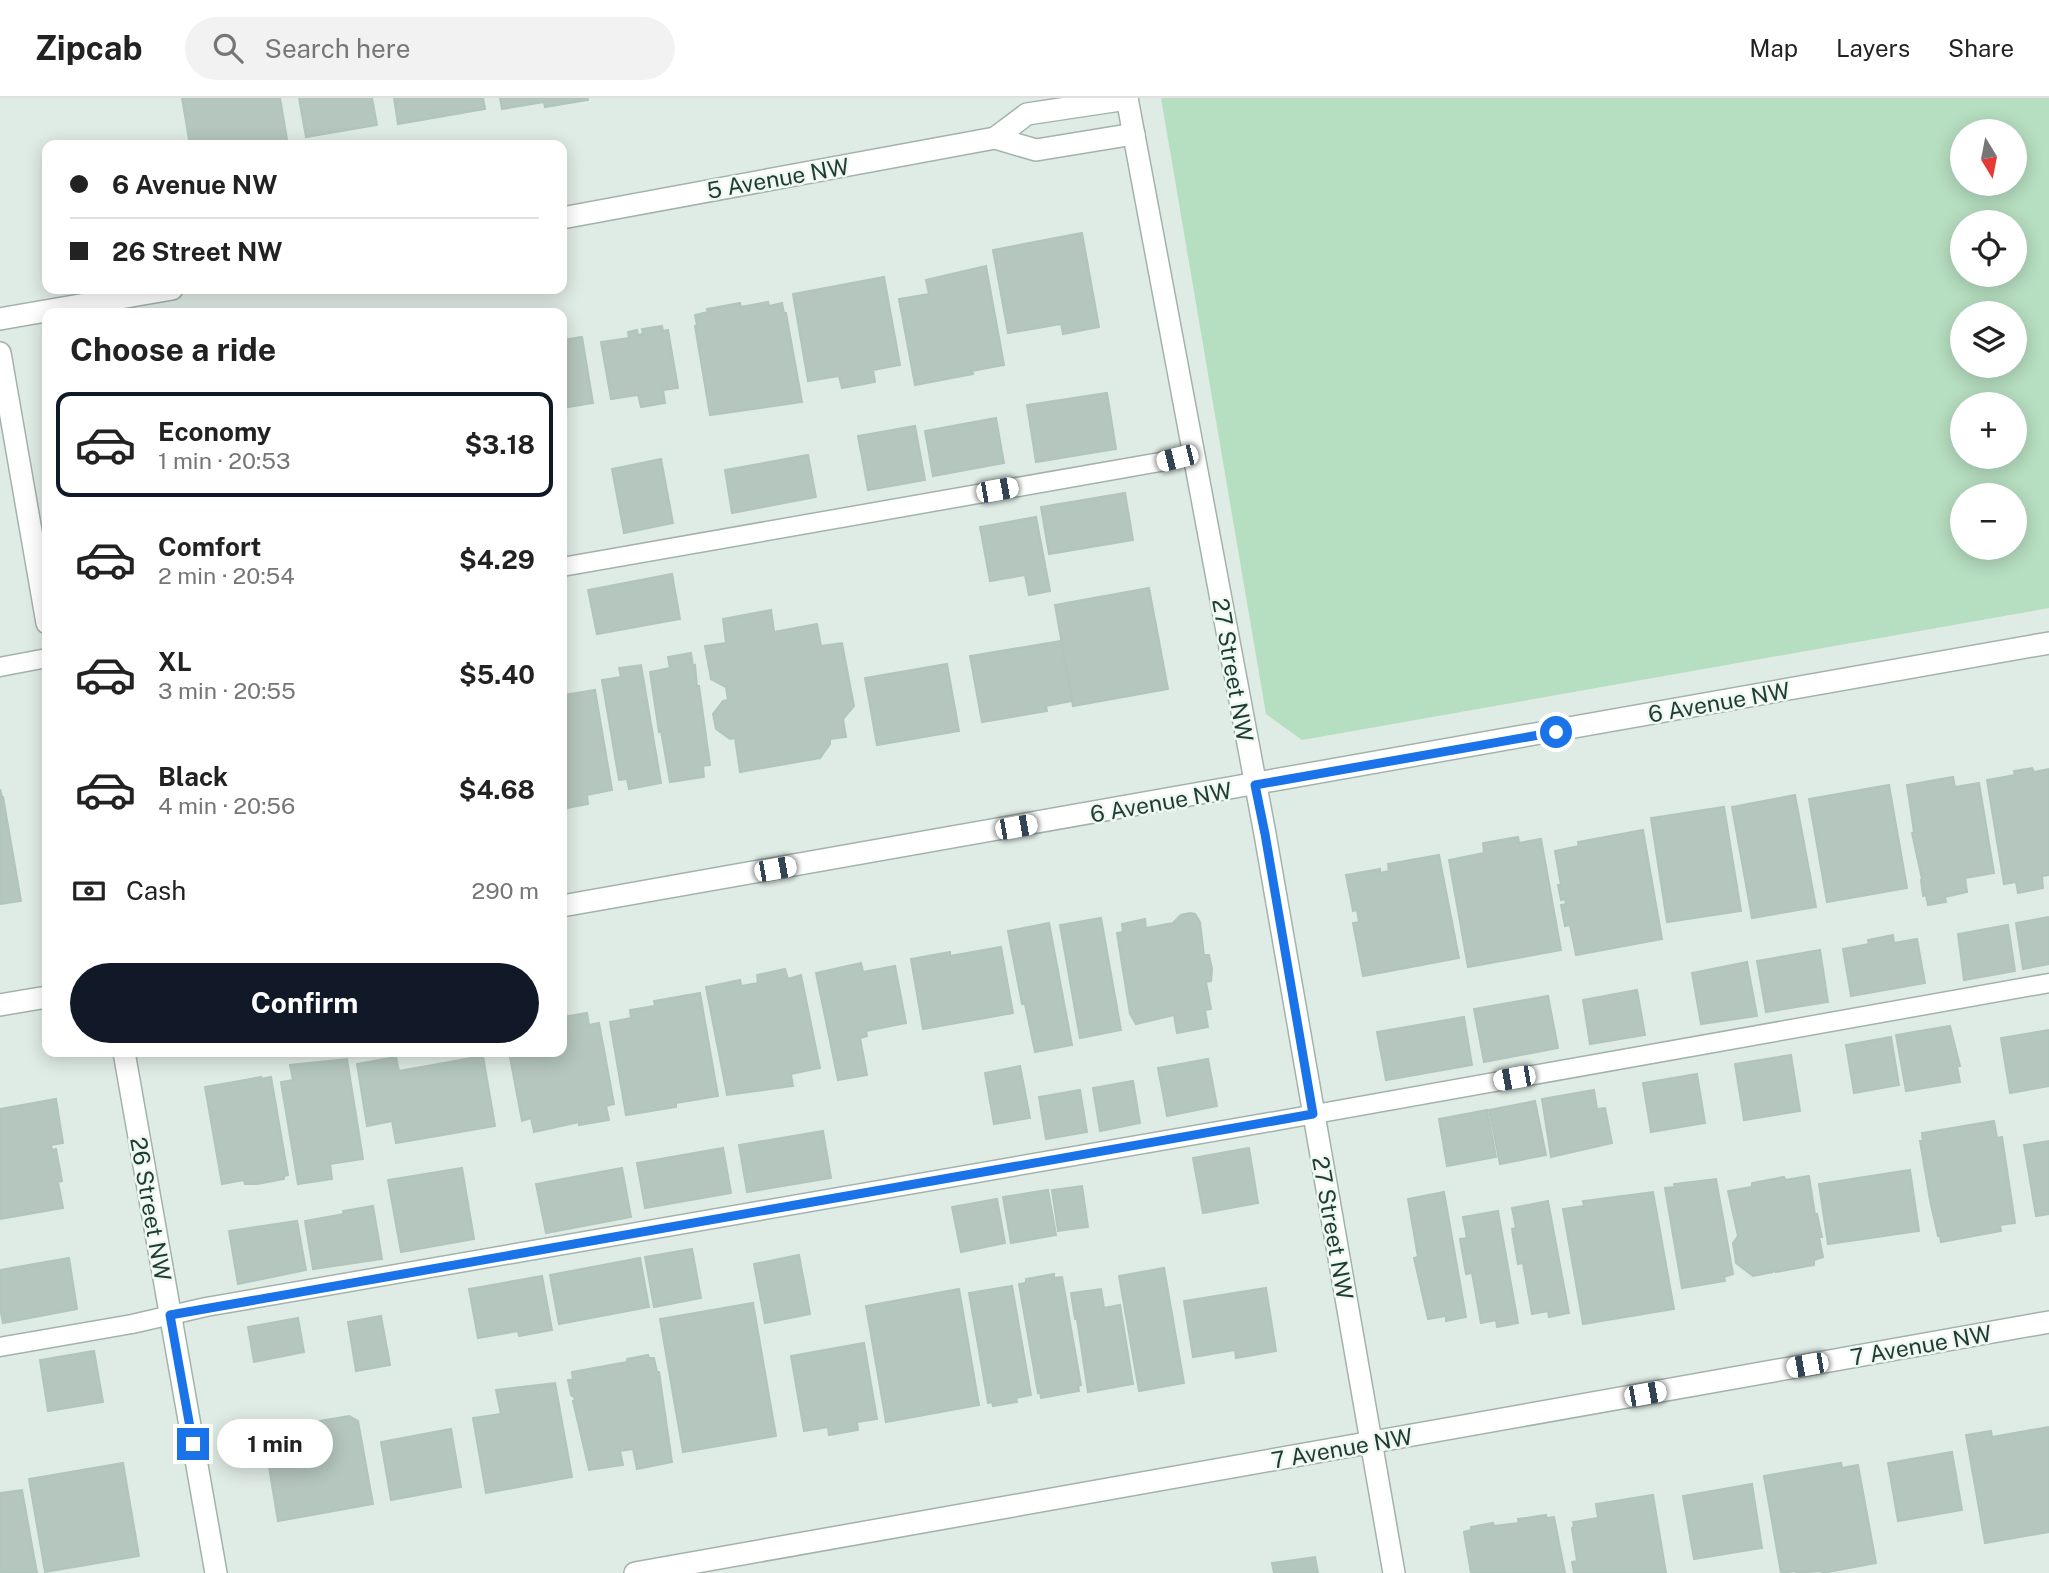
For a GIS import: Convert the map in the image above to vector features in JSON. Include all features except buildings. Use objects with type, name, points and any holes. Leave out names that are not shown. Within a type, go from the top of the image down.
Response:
[{"type":"street","name":"27 Street NW","points":[[1127,99],[1265,834],[1394,1573]]},
{"type":"street","name":"5 Avenue NW","points":[[567,217],[995,138],[1027,114],[1127,99]]},
{"type":"street","name":"5 Avenue NW","points":[[995,138],[1036,150],[1134,134]]},
{"type":"street","points":[[63,308],[143,294]]},
{"type":"street","points":[[0,319],[42,312]]},
{"type":"street","points":[[0,353],[42,594]]},
{"type":"street","name":"6 Avenue NW","points":[[567,905],[2049,643]]},
{"type":"street","points":[[0,1005],[42,998]]},
{"type":"street","name":"26 Street NW","points":[[125,1057],[216,1573]]},
{"type":"street","name":"7 Avenue NW","points":[[635,1573],[2049,1322]]},
{"type":"lane","points":[[567,566],[1193,454]]},
{"type":"lane","points":[[0,667],[42,659]]},
{"type":"lane","points":[[0,1347],[2049,983]]},
{"type":"green space","points":[[1161,98],[2049,98],[2049,608],[1302,740],[1266,714]]},
{"type":"route","points":[[193,1444],[170,1315],[1313,1114],[1255,785],[1556,732]]}]
